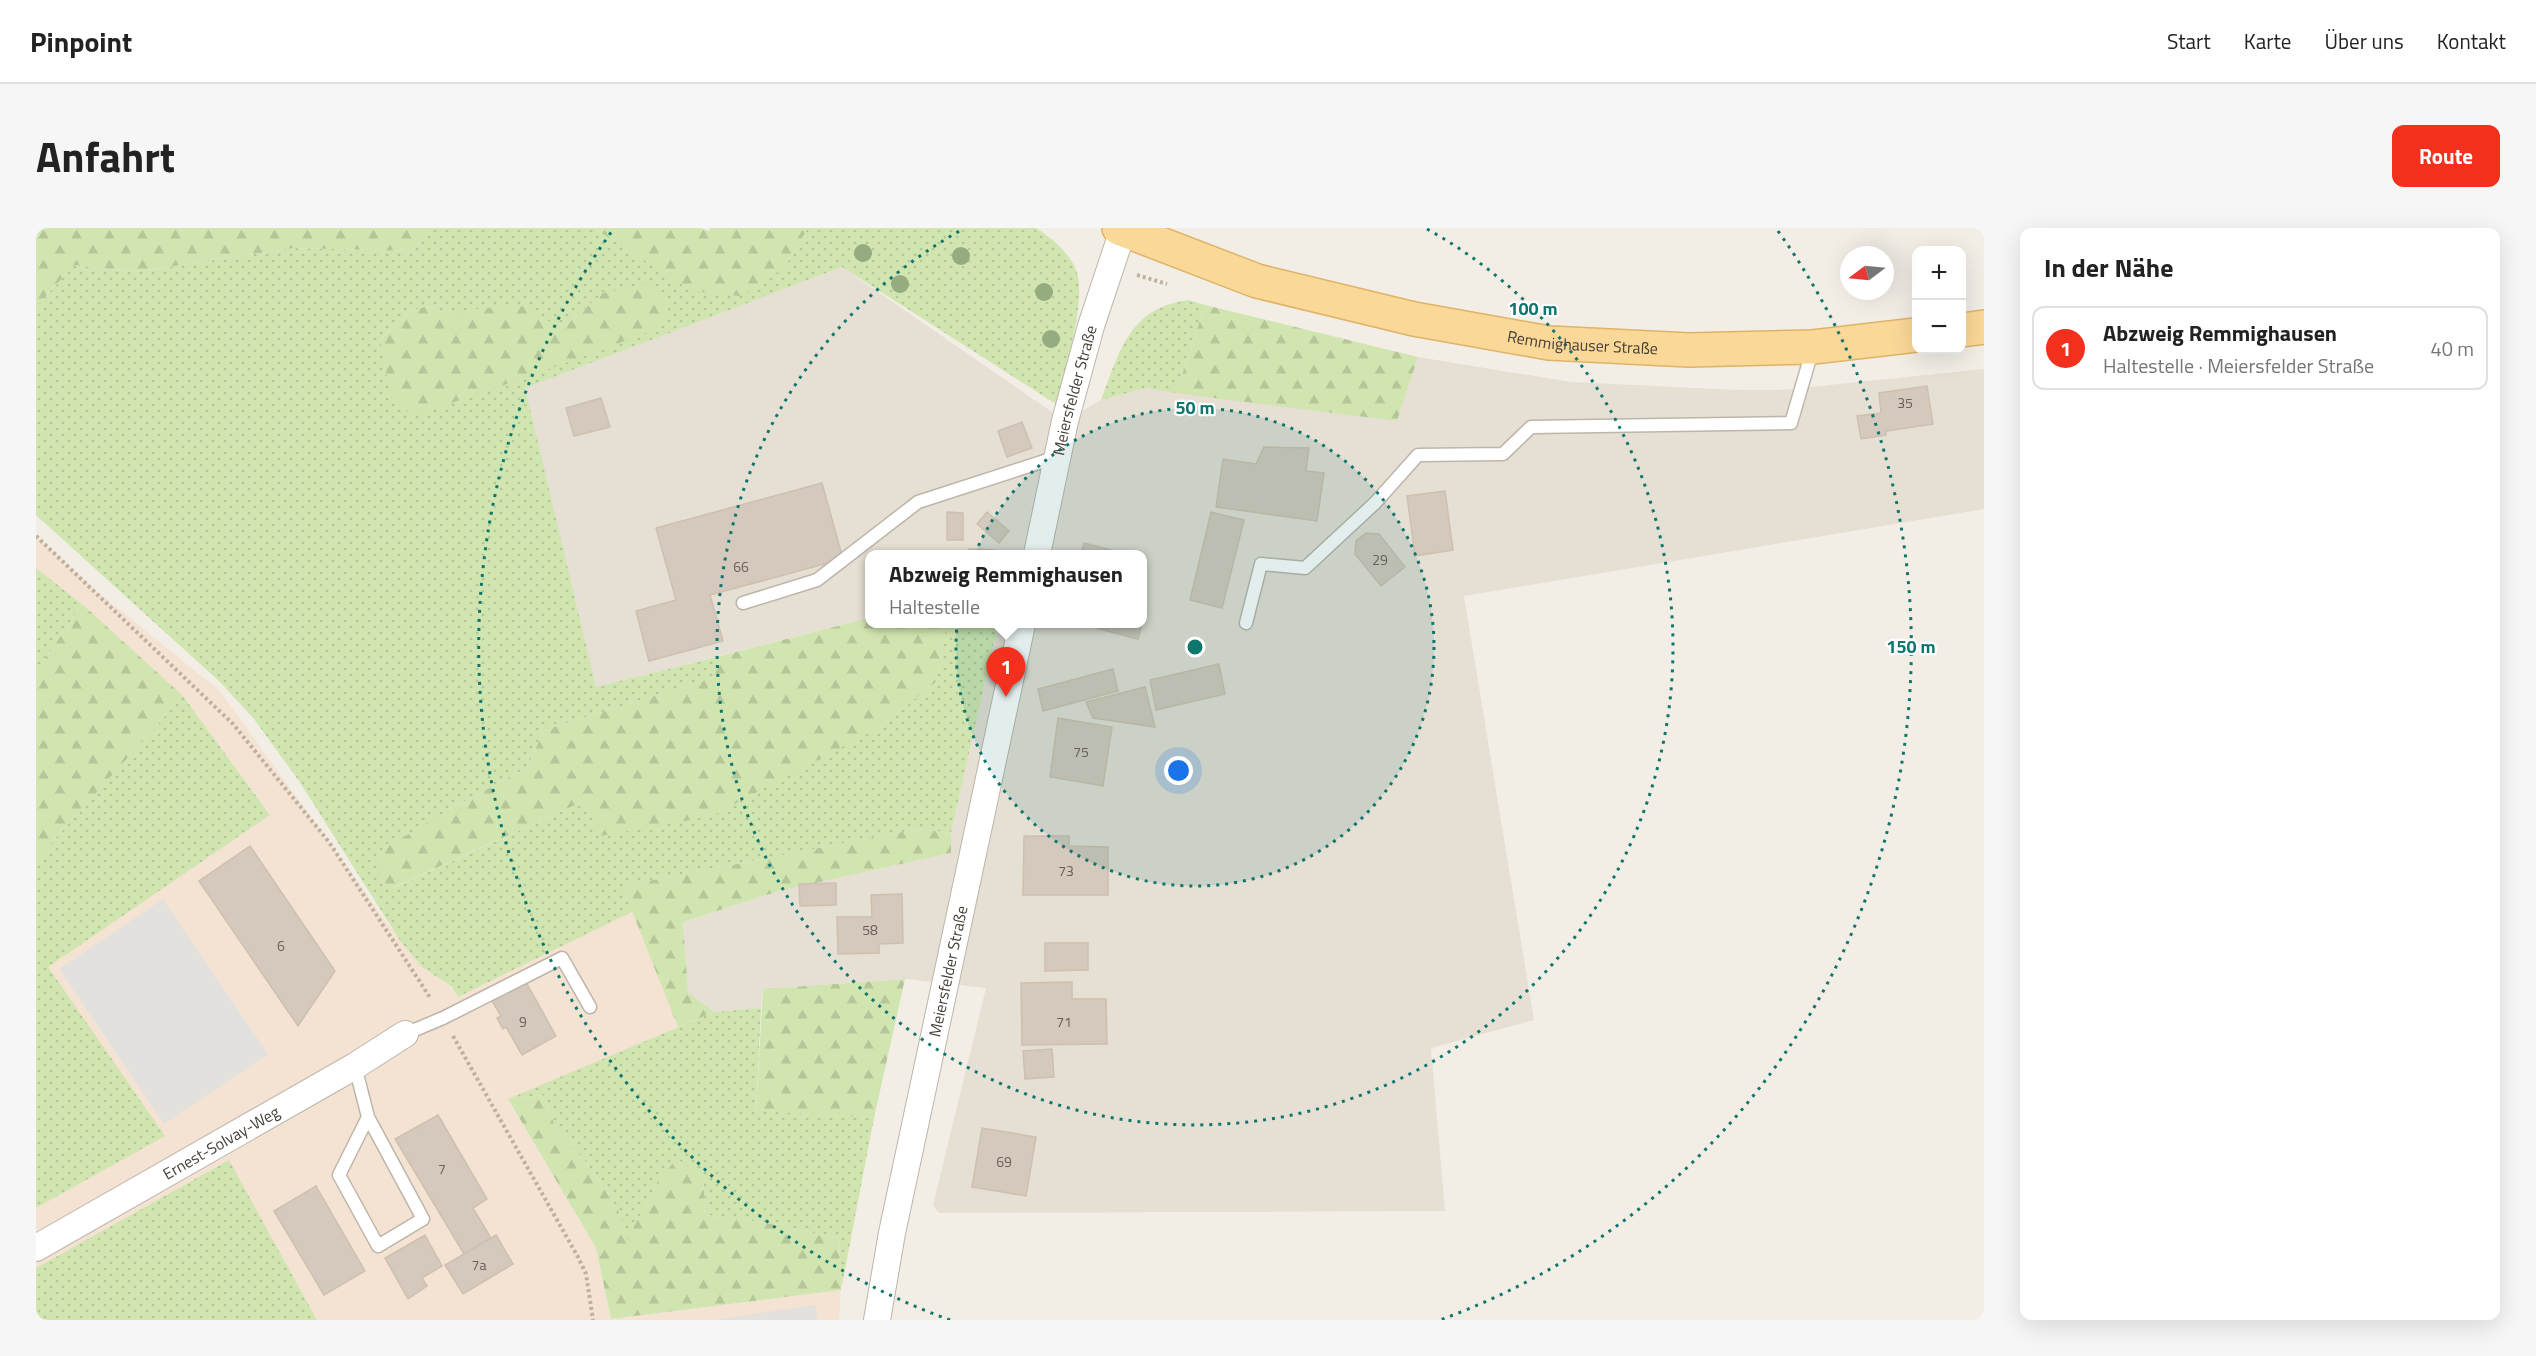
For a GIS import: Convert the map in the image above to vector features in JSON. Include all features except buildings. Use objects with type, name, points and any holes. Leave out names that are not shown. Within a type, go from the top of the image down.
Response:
[{"type":"main road","name":"Remmighauser Straße","points":[[1121,229],[1257,281],[1414,319],[1549,343],[1689,350],[1813,347],[1912,336]]},
{"type":"main road","points":[[1966,329],[1984,327]]},
{"type":"street","name":"Meiersfelder Straße","points":[[1038,550],[1065,421],[1121,229]]},
{"type":"street","name":"Meiersfelder Straße","points":[[878,1320],[892,1233],[1021,628]]},
{"type":"street","name":"Ernest-Solvay-Weg","points":[[36,1248],[355,1066],[405,1034]]},
{"type":"lane","points":[[1246,623],[1261,564],[1305,568],[1375,503],[1418,455],[1503,454],[1531,427],[1791,423],[1813,347]]},
{"type":"lane","points":[[743,603],[817,580],[918,502],[1058,457]]},
{"type":"lane","points":[[405,1034],[443,1018],[562,958],[590,1007]]},
{"type":"lane","points":[[355,1066],[368,1117],[423,1219],[378,1246],[339,1175],[368,1117]]},
{"type":"path","points":[[36,536],[233,724],[329,842],[443,1018],[579,1257],[586,1274],[593,1320]]},
{"type":"shaded area","points":[[842,267],[1065,421],[1101,400],[1146,388],[1397,420],[1418,357],[1571,382],[1738,390],[1782,390],[1984,369],[1984,509],[1464,596],[1534,1020],[1431,1048],[1445,1211],[939,1213],[933,1205],[986,988],[905,979],[763,989],[761,1008],[714,1012],[688,992],[683,922],[779,891],[951,853],[951,833],[997,628],[1147,628],[1147,550],[865,550],[865,619],[596,687],[524,388]]},
{"type":"shaded area","points":[[36,536],[95,590],[220,691],[401,942],[422,967],[452,988],[458,997],[634,911],[678,1027],[508,1100],[596,1248],[611,1319],[841,1290],[839,1320],[317,1320],[229,1160],[36,1268],[36,1208],[164,1136],[47,967],[270,814],[183,696],[36,860],[36,673],[82,604],[36,568]]},
{"type":"shaded area","points":[[163,899],[268,1054],[164,1124],[59,969]]},
{"type":"shaded area","points":[[815,1305],[818,1320],[714,1320]]},
{"type":"green space","points":[[36,228],[432,228],[410,251],[294,248],[135,272],[74,265],[36,307]]},
{"type":"green space","points":[[432,228],[594,228],[692,290],[784,268],[808,228],[1036,228],[1053,240],[1072,261],[1079,280],[1074,335],[1056,404],[842,267],[525,388],[596,687],[716,657],[714,678],[544,730],[527,768],[450,809],[382,883],[393,888],[584,801],[880,727],[937,681],[945,628],[997,628],[951,833],[918,829],[623,886],[634,911],[458,997],[452,987],[422,967],[401,942],[299,781],[254,719],[220,682],[36,515],[36,307],[74,265],[135,272],[294,248],[410,251]],"holes":[[[603,293],[525,378],[380,340],[410,311],[428,306],[452,316],[567,324]]]},
{"type":"green space","points":[[594,228],[701,228],[709,231],[710,228],[808,228],[784,268],[740,296],[692,291]]},
{"type":"green space","points":[[645,284],[671,304],[657,329],[525,378],[412,416],[391,397],[380,340],[410,311],[428,306],[452,316],[476,309],[532,306],[547,321],[567,324],[603,293]]},
{"type":"green space","points":[[1188,300],[1205,305],[1176,393],[1146,388],[1101,400],[1121,349],[1139,323],[1168,305]]},
{"type":"green space","points":[[1205,305],[1418,357],[1397,421],[1176,393]]},
{"type":"green space","points":[[36,568],[82,604],[36,673]]},
{"type":"green space","points":[[82,604],[183,696],[36,860],[36,673]]},
{"type":"green space","points":[[865,619],[865,628],[945,628],[937,681],[880,727],[712,816],[600,836],[584,801],[392,888],[382,883],[376,854],[450,809],[527,768],[544,730],[713,678],[716,657]]},
{"type":"green space","points":[[183,696],[270,815],[48,967],[165,1136],[36,1208],[36,860]]},
{"type":"green space","points":[[918,829],[951,833],[951,853],[779,891],[683,922],[688,992],[714,1012],[678,1027],[622,886]]},
{"type":"green space","points":[[905,979],[874,1118],[756,1111],[763,989]]},
{"type":"green space","points":[[761,1008],[756,1110],[874,1118],[841,1290],[839,1239],[780,1225],[706,1215],[703,1179],[656,1184],[627,1241],[618,1209],[584,1160],[557,1131],[543,1095],[508,1099],[714,1012]]},
{"type":"green space","points":[[543,1095],[557,1131],[584,1160],[618,1209],[627,1240],[656,1184],[677,1158],[703,1179],[706,1215],[780,1225],[839,1239],[841,1290],[611,1319],[596,1248],[508,1099]]},
{"type":"green space","points":[[229,1160],[317,1320],[36,1320],[36,1268]]},
{"type":"place","name":"Abzweig Remmighausen","points":[[1006,697]]}]
